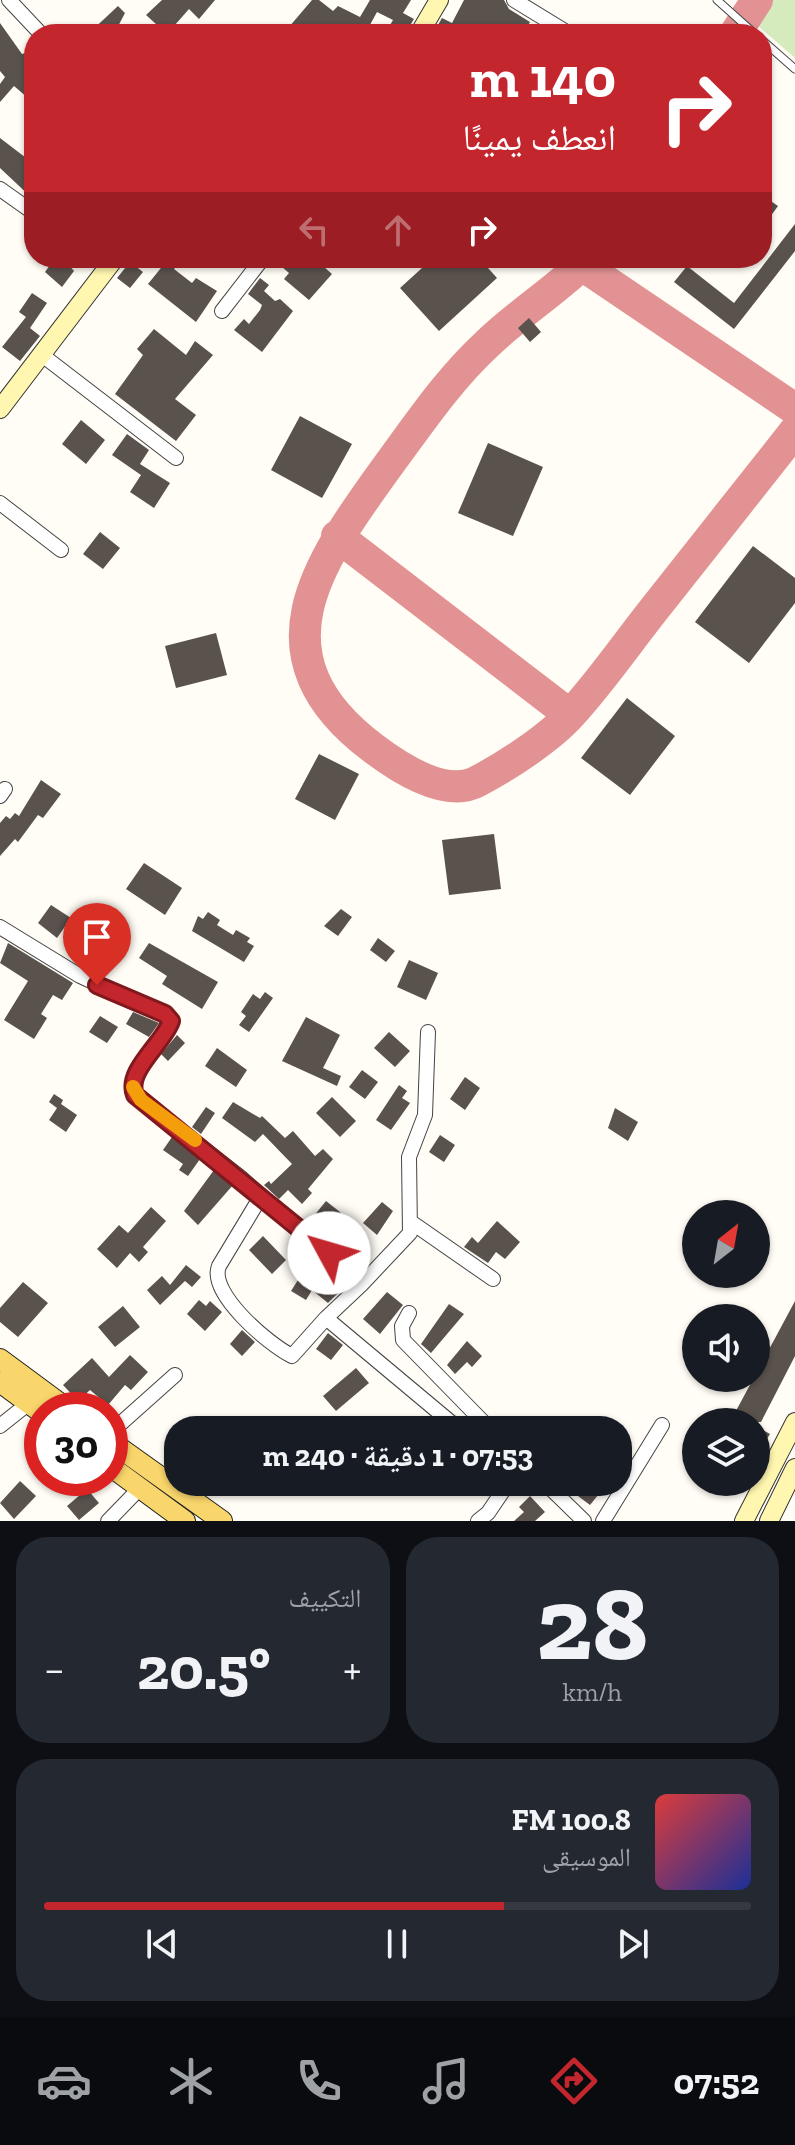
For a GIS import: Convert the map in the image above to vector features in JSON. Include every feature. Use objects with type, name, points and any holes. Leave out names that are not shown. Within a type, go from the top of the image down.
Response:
[{"type":"main road","points":[[429,24],[439,0]]},
{"type":"main road","points":[[0,409],[102,268]]},
{"type":"main road","points":[[0,1359],[29,1392]]},
{"type":"main road","points":[[0,1382],[24,1395]]},
{"type":"main road","points":[[744,1521],[795,1422]]},
{"type":"main road","points":[[128,1454],[222,1521]]},
{"type":"main road","points":[[769,1521],[795,1468]]},
{"type":"main road","points":[[128,1479],[185,1521]]},
{"type":"street","points":[[9,0],[32,24]]},
{"type":"street","points":[[514,0],[553,24]]},
{"type":"street","points":[[0,189],[24,206]]},
{"type":"street","points":[[222,311],[255,268]]},
{"type":"street","points":[[42,355],[176,458]]},
{"type":"street","points":[[0,503],[61,550]]},
{"type":"street","points":[[0,927],[80,976],[169,1017],[170,1026],[136,1075],[132,1088],[135,1095],[240,1177],[260,1198],[329,1253],[361,1285]]},
{"type":"street","points":[[260,1198],[219,1266],[216,1274],[219,1290],[248,1321],[292,1356],[298,1354],[326,1318],[407,1239],[411,1222],[409,1157],[425,1115],[428,1032]]},
{"type":"street","points":[[411,1222],[493,1279]]},
{"type":"street","points":[[409,1313],[402,1326],[403,1340],[477,1416]]},
{"type":"street","points":[[326,1318],[443,1416]]},
{"type":"street","points":[[128,1417],[175,1375]]},
{"type":"street","points":[[0,1426],[24,1411]]},
{"type":"street","points":[[603,1521],[662,1425]]},
{"type":"street","points":[[108,1521],[140,1488]]},
{"type":"street","points":[[478,1521],[501,1496]]},
{"type":"street","points":[[558,1496],[584,1521]]},
{"type":"lane","points":[[717,0],[744,24]]},
{"type":"lane","points":[[772,49],[795,69]]},
{"type":"green space","points":[[769,0],[795,0],[795,58],[772,38],[772,24],[755,23]]},
{"type":"building","points":[[162,0],[215,0],[199,19],[189,9],[176,24],[156,24],[146,15]]},
{"type":"building","points":[[312,0],[319,0],[333,11],[338,6],[360,17],[370,0],[411,0],[403,13],[414,19],[411,24],[391,24],[393,20],[377,12],[370,24],[292,24]]},
{"type":"building","points":[[464,0],[504,0],[509,9],[530,22],[439,24],[442,18],[452,23]]},
{"type":"building","points":[[118,6],[125,13],[119,24],[99,24]]},
{"type":"building","points":[[0,23],[24,53],[24,95],[14,86],[0,102],[0,84],[5,77],[0,71]]},
{"type":"building","points":[[0,138],[24,156],[24,191],[0,168]]},
{"type":"building","points":[[795,224],[795,251],[734,329],[674,282],[685,268],[690,268],[734,303],[761,268],[772,268],[772,254]]},
{"type":"building","points":[[48,268],[72,268],[74,271],[62,287],[45,272]]},
{"type":"building","points":[[125,268],[138,268],[143,272],[130,288],[117,278]]},
{"type":"building","points":[[161,268],[175,268],[192,283],[196,278],[217,291],[196,322],[148,284]]},
{"type":"building","points":[[283,268],[325,268],[332,274],[309,300],[284,279],[289,273]]},
{"type":"building","points":[[422,268],[488,268],[497,278],[439,331],[400,288]]},
{"type":"building","points":[[260,278],[269,285],[264,291],[275,301],[280,299],[293,311],[262,352],[234,330],[244,319],[249,324],[260,310],[262,305],[248,294]]},
{"type":"building","points":[[32,293],[47,303],[30,328],[40,336],[20,361],[2,347],[26,317],[19,312]]},
{"type":"building","points":[[529,318],[541,332],[530,342],[518,328]]},
{"type":"building","points":[[154,329],[186,355],[195,341],[213,355],[175,399],[196,415],[176,441],[115,394],[143,355],[137,349]]},
{"type":"building","points":[[300,416],[352,444],[322,498],[271,470]]},
{"type":"building","points":[[81,420],[105,440],[86,464],[62,444]]},
{"type":"building","points":[[127,434],[149,450],[140,464],[170,483],[154,508],[130,492],[141,475],[112,455]]},
{"type":"building","points":[[488,443],[543,467],[513,536],[458,513]]},
{"type":"building","points":[[100,532],[120,548],[103,569],[83,554]]},
{"type":"building","points":[[753,546],[795,578],[795,603],[749,663],[695,622]]},
{"type":"building","points":[[216,633],[227,675],[176,688],[165,646]]},
{"type":"building","points":[[627,698],[675,736],[630,795],[581,758]]},
{"type":"building","points":[[319,754],[359,774],[335,820],[295,799]]},
{"type":"building","points":[[41,780],[61,794],[43,818],[38,815],[18,842],[15,839],[0,856],[0,823],[6,816],[10,819],[15,813],[19,816]]},
{"type":"building","points":[[494,834],[501,889],[449,895],[442,840]]},
{"type":"building","points":[[144,863],[182,888],[165,915],[126,889]]},
{"type":"building","points":[[51,905],[71,918],[57,938],[38,923]]},
{"type":"building","points":[[341,909],[352,917],[338,936],[324,926]]},
{"type":"building","points":[[208,912],[220,920],[217,925],[233,935],[236,930],[250,938],[247,942],[254,946],[244,962],[192,931],[198,916],[203,919]]},
{"type":"building","points":[[378,938],[395,951],[386,962],[370,950]]},
{"type":"building","points":[[8,943],[73,983],[62,1000],[53,995],[41,1014],[47,1018],[34,1039],[4,1020],[28,981],[0,963]]},
{"type":"building","points":[[149,943],[218,982],[202,1009],[162,984],[167,976],[139,958]]},
{"type":"building","points":[[409,960],[438,973],[426,1000],[397,987]]},
{"type":"building","points":[[265,992],[273,998],[249,1032],[239,1025],[246,1016],[241,1012],[253,994],[260,999]]},
{"type":"building","points":[[133,1012],[159,1023],[149,1037],[126,1024]]},
{"type":"building","points":[[100,1016],[118,1027],[107,1043],[89,1032]]},
{"type":"building","points":[[306,1017],[340,1035],[323,1068],[341,1076],[337,1086],[282,1061]]},
{"type":"building","points":[[389,1032],[410,1051],[395,1067],[374,1048]]},
{"type":"building","points":[[177,1035],[185,1043],[168,1061],[161,1054]]},
{"type":"building","points":[[217,1048],[247,1070],[236,1087],[205,1066]]},
{"type":"building","points":[[362,1070],[378,1082],[365,1099],[349,1087]]},
{"type":"building","points":[[465,1077],[480,1088],[465,1110],[450,1099]]},
{"type":"building","points":[[399,1085],[407,1091],[402,1098],[410,1103],[391,1130],[376,1120]]},
{"type":"building","points":[[54,1094],[63,1100],[61,1104],[77,1115],[66,1132],[49,1120],[57,1108],[49,1102]]},
{"type":"building","points":[[332,1097],[356,1121],[340,1137],[316,1113]]},
{"type":"building","points":[[233,1102],[260,1118],[262,1116],[285,1138],[293,1131],[315,1156],[323,1149],[333,1159],[308,1189],[312,1193],[302,1204],[288,1190],[279,1199],[264,1185],[269,1181],[271,1184],[292,1164],[263,1134],[255,1142],[222,1118]]},
{"type":"building","points":[[206,1107],[215,1113],[201,1134],[192,1127]]},
{"type":"building","points":[[615,1108],[638,1122],[628,1141],[608,1128]]},
{"type":"building","points":[[440,1135],[455,1145],[444,1162],[429,1152]]},
{"type":"building","points":[[172,1137],[200,1159],[188,1176],[179,1170],[183,1164],[163,1150]]},
{"type":"building","points":[[214,1170],[233,1185],[198,1225],[184,1211]]},
{"type":"building","points":[[326,1201],[354,1223],[341,1240],[313,1217]]},
{"type":"building","points":[[382,1202],[393,1211],[377,1235],[363,1223]]},
{"type":"building","points":[[151,1207],[166,1221],[143,1247],[148,1252],[139,1262],[130,1253],[117,1268],[97,1249],[119,1225],[128,1233]]},
{"type":"building","points":[[497,1221],[520,1242],[505,1259],[496,1252],[488,1263],[464,1247],[472,1237],[478,1243]]},
{"type":"building","points":[[263,1236],[286,1260],[272,1274],[249,1250]]},
{"type":"building","points":[[312,1258],[346,1285],[328,1303],[312,1290],[306,1300],[291,1291]]},
{"type":"building","points":[[186,1265],[201,1277],[192,1287],[185,1281],[160,1305],[147,1290],[162,1276],[170,1285]]},
{"type":"building","points":[[23,1282],[48,1303],[18,1337],[0,1322],[0,1308]]},
{"type":"building","points":[[387,1292],[403,1305],[380,1334],[363,1319]]},
{"type":"building","points":[[199,1300],[206,1306],[210,1301],[222,1312],[205,1331],[187,1314]]},
{"type":"building","points":[[795,1301],[795,1356],[768,1408],[738,1408],[746,1392],[770,1392],[770,1348]]},
{"type":"building","points":[[449,1304],[464,1314],[431,1353],[421,1344]]},
{"type":"building","points":[[123,1306],[140,1327],[115,1347],[98,1327]]},
{"type":"building","points":[[242,1330],[255,1342],[242,1356],[230,1344]]},
{"type":"building","points":[[328,1333],[343,1345],[331,1360],[316,1349]]},
{"type":"building","points":[[467,1341],[482,1356],[472,1367],[467,1362],[455,1374],[447,1365]]},
{"type":"building","points":[[130,1355],[148,1372],[131,1390],[125,1385],[119,1392],[70,1392],[63,1385],[92,1358],[109,1377]]},
{"type":"building","points":[[356,1368],[369,1383],[336,1411],[323,1396]]},
{"type":"building","points":[[20,1481],[24,1485],[24,1496],[36,1496],[14,1519],[0,1503]]},
{"type":"building","points":[[79,1496],[93,1496],[99,1503],[79,1520],[67,1506]]},
{"type":"building","points":[[530,1496],[545,1512],[535,1521],[514,1521],[524,1512],[519,1507]]},
{"type":"building","points":[[578,1496],[597,1496],[590,1505]]},
{"type":"taxiway","points":[[741,24],[757,0]]},
{"type":"taxiway","points":[[578,268],[499,333],[459,372],[361,503],[319,575],[308,610],[305,644],[314,679],[336,714],[373,748],[395,764],[423,778],[452,786],[465,786],[541,741],[595,687],[795,431]]},
{"type":"taxiway","points":[[586,268],[795,409]]},
{"type":"taxiway","points":[[337,536],[570,715]]},
{"type":"slow traffic","points":[[133,1087],[135,1095],[195,1140]]},
{"type":"route","points":[[97,985],[165,1014],[171,1021],[136,1075],[132,1088],[135,1095],[223,1163],[260,1198],[329,1253]]}]
